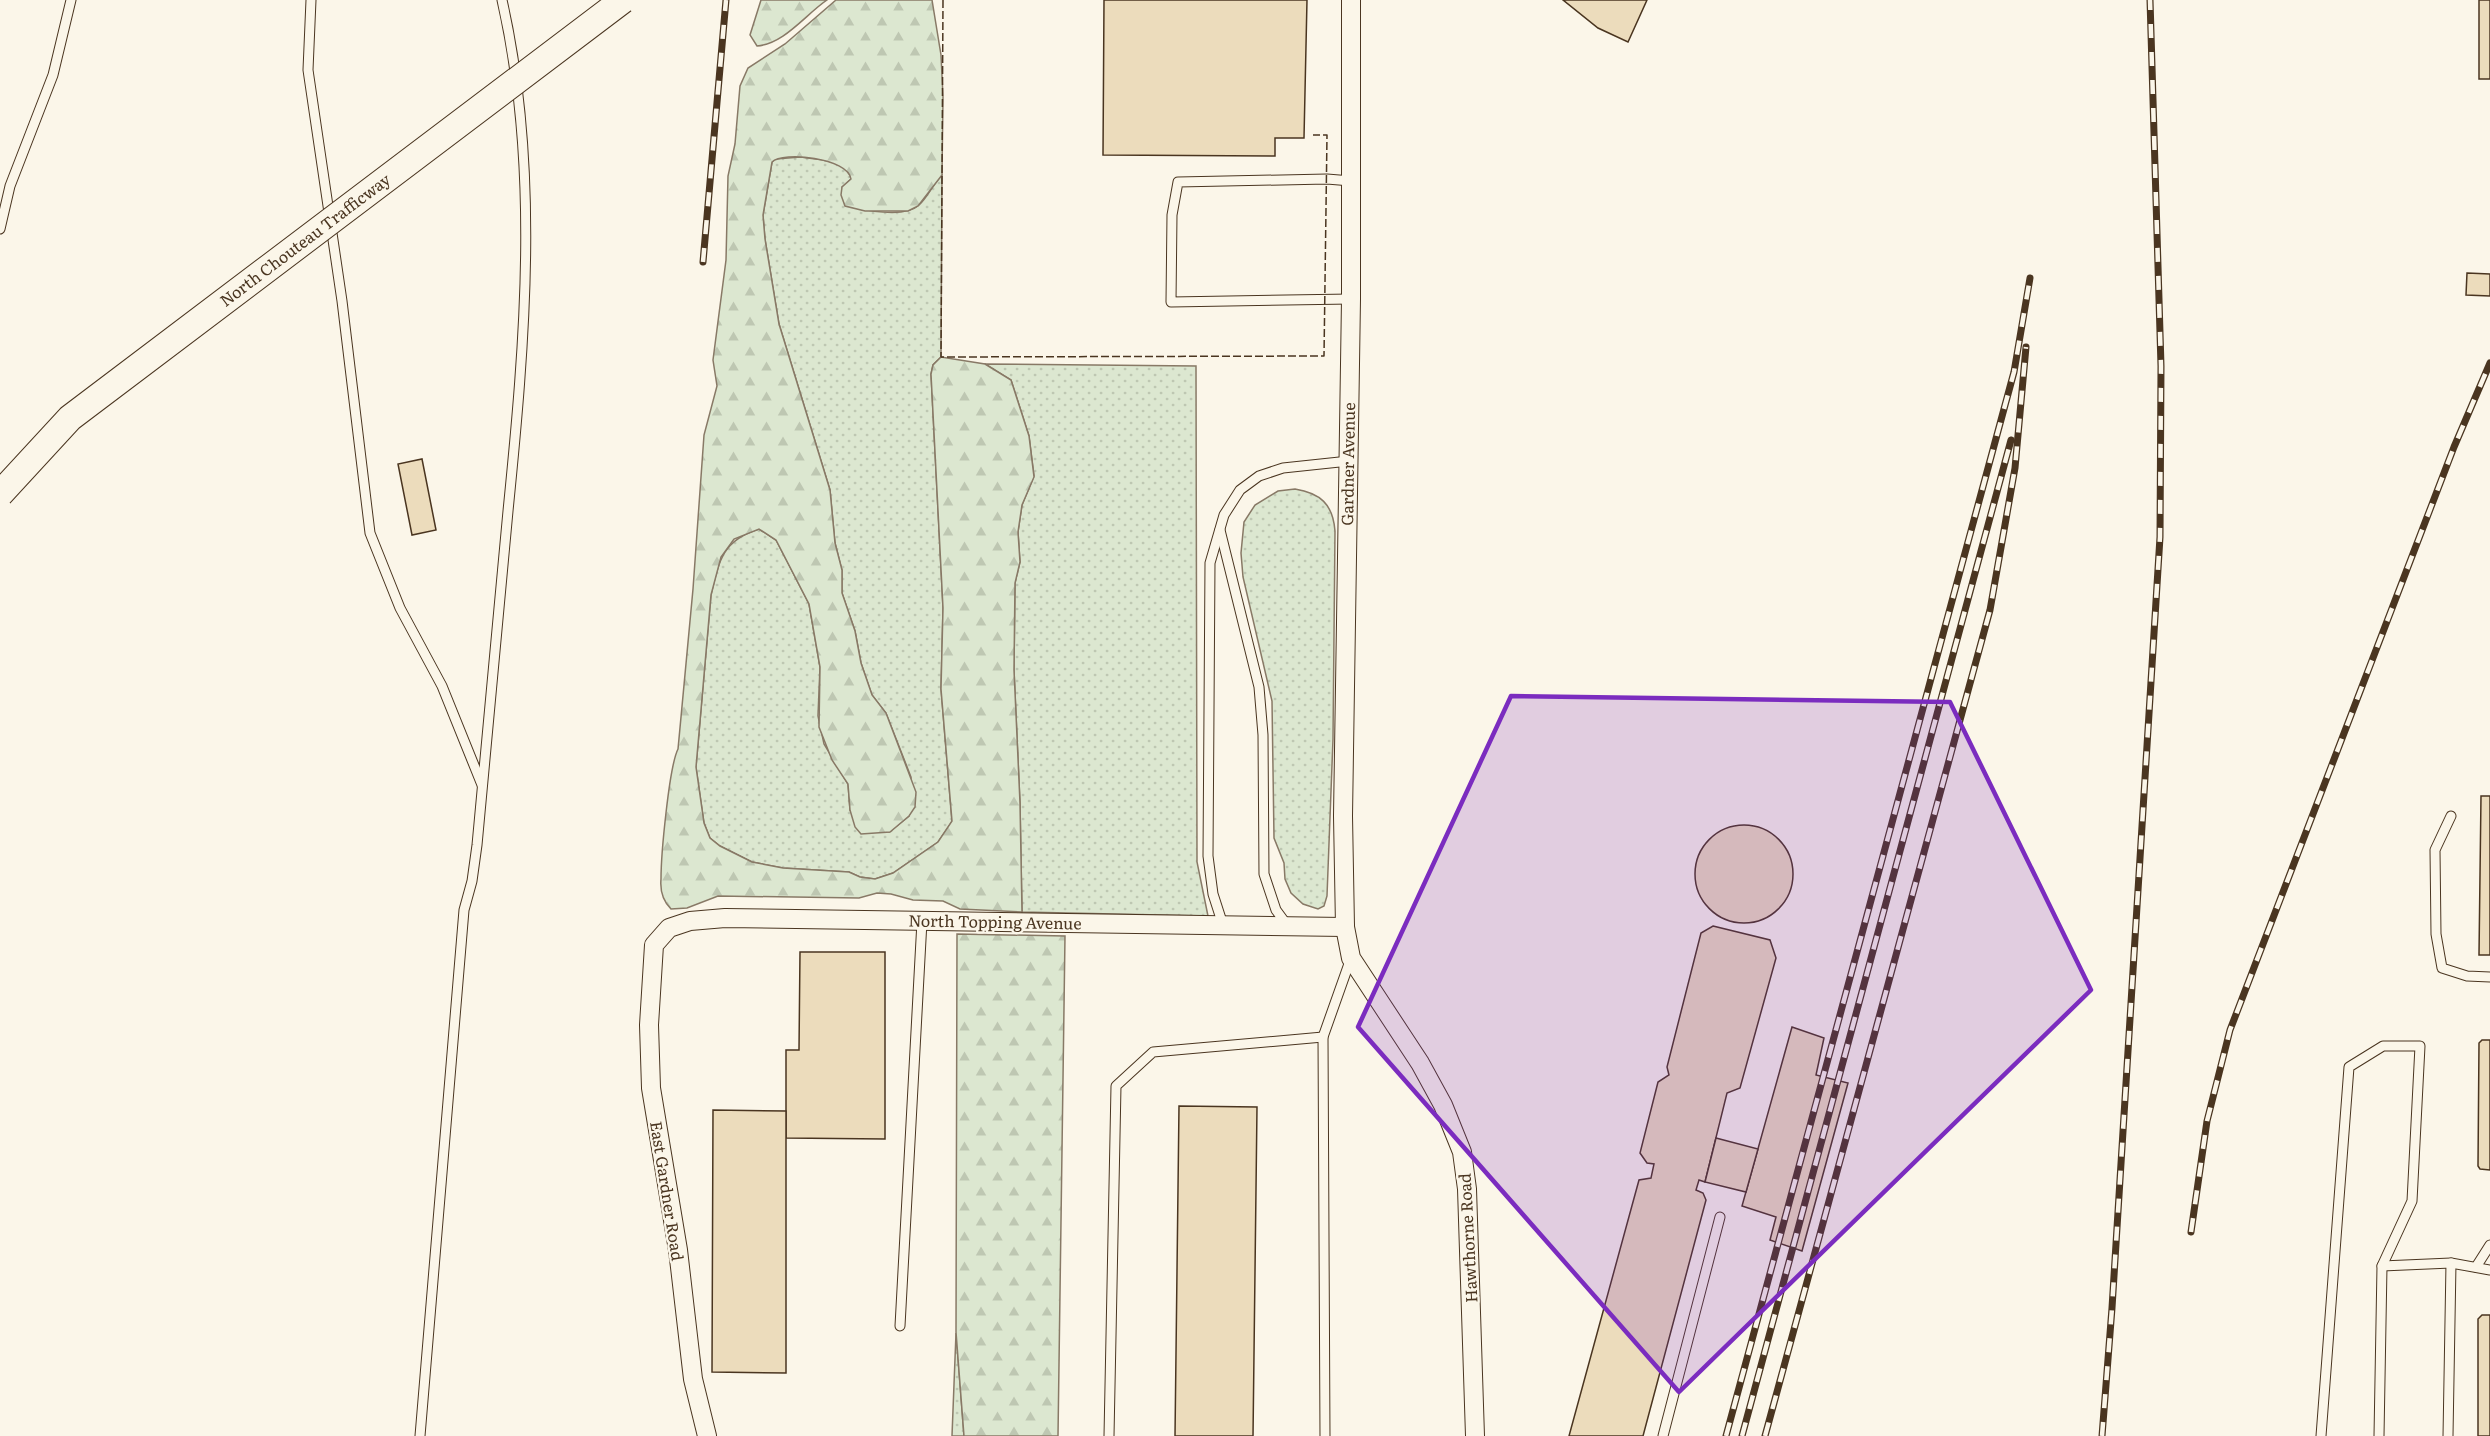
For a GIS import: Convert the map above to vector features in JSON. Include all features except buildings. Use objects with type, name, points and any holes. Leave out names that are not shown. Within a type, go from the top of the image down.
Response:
[{"type":"main road","name":"North Chouteau Trafficway","points":[[0,494],[70,418],[623,0]]},
{"type":"street","name":"Gardner Avenue","points":[[1345,927],[1343,816],[1351,299],[1351,0]]},
{"type":"street","name":"North Topping Avenue","points":[[654,945],[669,928],[701,920],[1345,927]]},
{"type":"street","name":"Hawthorne Road","points":[[1345,927],[1351,958],[1420,1063],[1443,1105],[1462,1152],[1467,1189],[1475,1436]]},
{"type":"street","name":"East Gardner Road","points":[[654,945],[649,1025],[651,1088],[678,1250],[693,1379],[707,1436]]},
{"type":"lane","points":[[0,229],[10,186],[53,75],[71,0]]},
{"type":"lane","points":[[311,0],[309,79],[342,301],[369,534],[400,608],[442,686],[463,744],[482,787]]},
{"type":"lane","points":[[420,1436],[464,910],[472,881],[482,787],[519,398],[526,277],[522,134],[514,57],[502,0]]},
{"type":"lane","points":[[1351,181],[1327,179],[1178,182],[1172,215],[1171,302],[1351,299]]},
{"type":"lane","points":[[1222,925],[1213,894],[1208,856],[1210,563],[1231,501],[1240,490],[1259,476],[1283,468],[1349,462]]},
{"type":"lane","points":[[1220,530],[1260,687],[1263,735],[1264,874],[1276,910],[1288,926]]},
{"type":"lane","points":[[2451,816],[2434,850],[2436,934],[2442,968],[2467,976],[2490,977]]},
{"type":"lane","points":[[900,1326],[922,921]]},
{"type":"lane","points":[[1325,1436],[1323,1037],[1351,958]]},
{"type":"lane","points":[[1109,1436],[1116,1086],[1153,1052],[1323,1037]]},
{"type":"lane","points":[[2321,1436],[2349,1067],[2383,1046],[2420,1046],[2412,1201],[2382,1266],[2379,1436]]},
{"type":"lane","points":[[1663,1436],[1720,1217]]},
{"type":"lane","points":[[2476,1267],[2490,1245]]},
{"type":"lane","points":[[2448,1436],[2451,1263]]},
{"type":"lane","points":[[2382,1266],[2451,1263],[2490,1270]]},
{"type":"highlighted area","points":[[1511,696],[1950,702],[2091,990],[1679,1392],[1358,1027]]},
{"type":"green space","points":[[761,0],[827,0],[785,35],[757,46],[750,35]]},
{"type":"green space","points":[[836,0],[932,0],[941,55],[942,175],[918,206],[908,211],[865,211],[845,206],[841,195],[842,187],[851,179],[847,172],[828,161],[789,157],[772,162],[763,215],[779,324],[830,490],[835,543],[842,570],[842,593],[872,695],[886,713],[916,792],[915,807],[909,816],[890,832],[861,834],[855,827],[850,810],[848,784],[832,760],[819,727],[820,667],[809,604],[776,540],[759,529],[734,539],[721,557],[711,595],[696,767],[704,823],[710,838],[720,846],[752,862],[783,868],[849,872],[860,877],[875,879],[893,873],[938,842],[952,821],[941,689],[943,608],[931,374],[933,365],[941,357],[985,364],[1011,380],[1029,436],[1034,477],[1022,505],[1018,532],[1020,562],[1015,583],[1014,670],[1022,912],[960,909],[943,901],[913,900],[877,893],[859,898],[718,896],[687,908],[671,909],[662,891],[661,867],[664,832],[678,749],[704,435],[717,386],[713,360],[726,260],[728,176],[735,144],[740,86],[748,68],[785,44]]},
{"type":"green space","points":[[801,157],[831,162],[844,168],[849,172],[851,179],[842,187],[845,205],[872,211],[904,212],[912,209],[922,202],[942,175],[941,357],[933,365],[931,374],[943,608],[941,689],[952,822],[938,842],[893,873],[875,879],[860,877],[849,872],[783,868],[752,862],[720,846],[710,838],[704,823],[696,767],[711,595],[717,571],[730,545],[737,539],[759,529],[776,540],[809,604],[820,667],[818,716],[824,744],[848,784],[850,810],[889,832],[909,816],[911,777],[886,713],[872,695],[842,593],[842,570],[835,543],[830,490],[779,324],[765,239],[763,215],[772,162],[775,159]]},
{"type":"green space","points":[[985,364],[1196,366],[1197,862],[1208,916],[1022,912],[1014,670],[1015,583],[1020,562],[1018,532],[1022,505],[1034,476],[1029,436],[1011,380]]},
{"type":"green space","points":[[1295,489],[1312,493],[1324,501],[1334,522],[1335,531],[1333,739],[1327,896],[1324,906],[1318,909],[1303,904],[1291,893],[1285,879],[1284,863],[1274,838],[1272,701],[1243,577],[1241,553],[1244,522],[1255,505],[1278,491]]},
{"type":"green space","points":[[957,934],[1065,936],[1058,1436],[964,1436],[956,1332]]},
{"type":"green space","points":[[956,1333],[964,1436],[952,1436]]},
{"type":"railway","points":[[703,262],[726,0]]},
{"type":"railway","points":[[2102,1436],[2160,537],[2161,366],[2150,0]]},
{"type":"railway","points":[[1726,1436],[2014,372],[2030,278]]},
{"type":"railway","points":[[1765,1436],[1990,610],[2015,468],[2026,347]]},
{"type":"railway","points":[[2191,1232],[2207,1121],[2230,1030],[2454,447],[2490,363]]},
{"type":"railway","points":[[1742,1436],[2011,440]]},
{"type":"fence","points":[[943,0],[941,357],[1324,356],[1327,135],[1313,135]]}]
